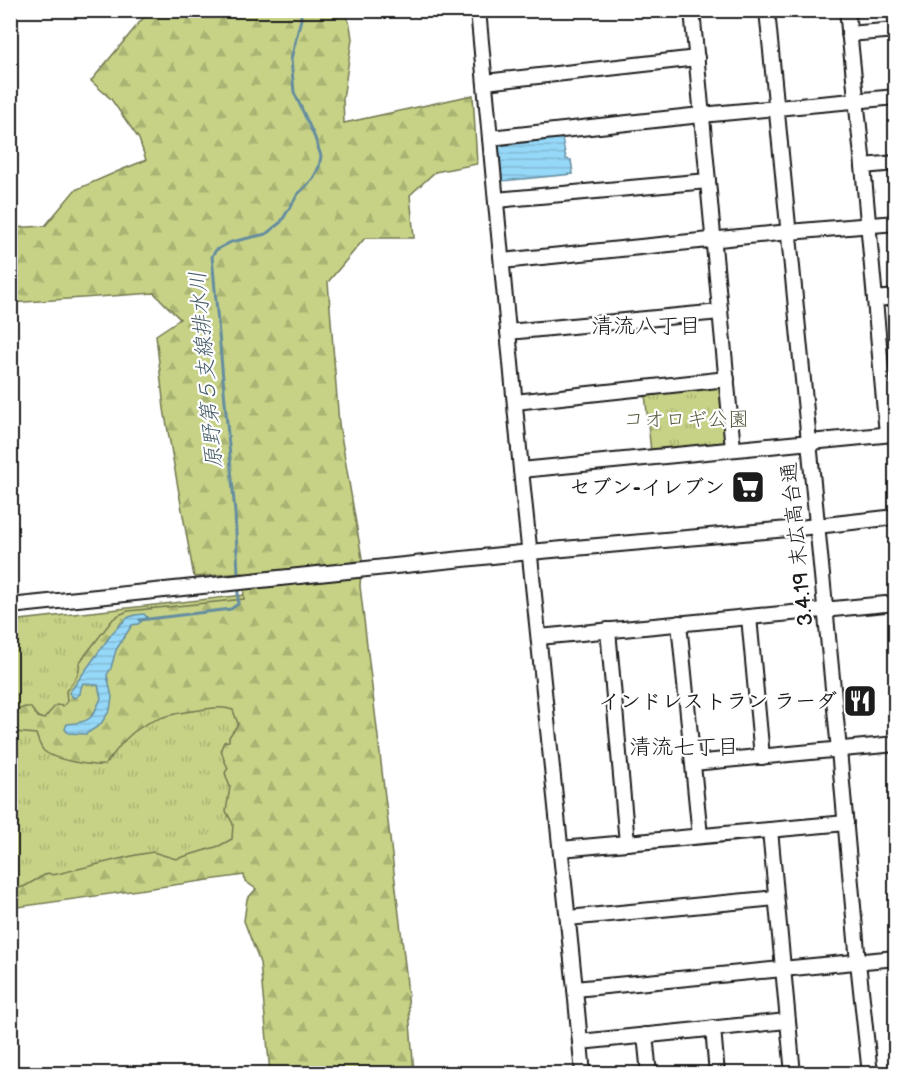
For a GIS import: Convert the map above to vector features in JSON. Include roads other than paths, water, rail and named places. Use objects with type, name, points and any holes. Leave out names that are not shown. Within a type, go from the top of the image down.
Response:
[{"type":"street","points":[[478,10],[521,470],[583,1074]]},
{"type":"street","points":[[692,10],[733,449]]},
{"type":"street","name":"3.4.19 末広高台通","points":[[767,10],[870,1074]]},
{"type":"street","points":[[521,470],[891,434],[880,366],[847,10]]},
{"type":"street","points":[[849,34],[896,30]]},
{"type":"street","points":[[485,82],[696,58]]},
{"type":"street","points":[[490,138],[896,97]]},
{"type":"street","points":[[863,166],[896,163]]},
{"type":"street","points":[[496,200],[708,181]]},
{"type":"street","points":[[502,261],[896,223]]},
{"type":"street","points":[[874,299],[896,297]]},
{"type":"street","points":[[508,332],[720,312]]},
{"type":"street","points":[[880,366],[896,364]]},
{"type":"street","points":[[515,402],[727,379]]},
{"type":"street","points":[[10,606],[896,517]]},
{"type":"street","points":[[539,637],[896,603]]},
{"type":"street","points":[[748,617],[762,757]]},
{"type":"street","points":[[680,623],[700,836]]},
{"type":"street","points":[[608,630],[627,843]]},
{"type":"street","points":[[693,763],[896,744]]},
{"type":"street","points":[[561,849],[846,823]]},
{"type":"street","points":[[770,830],[793,1074]]},
{"type":"street","points":[[568,918],[776,898]]},
{"type":"street","points":[[575,989],[896,958]]},
{"type":"street","points":[[580,1042],[787,1021]]},
{"type":"street","points":[[713,1028],[717,1074]]},
{"type":"street","points":[[645,1035],[649,1074]]},
{"type":"water","points":[[562,138],[566,159],[571,160],[573,174],[502,181],[499,146]]},
{"type":"water","points":[[144,614],[147,617],[138,624],[132,625],[116,650],[107,675],[112,697],[110,710],[100,725],[86,734],[68,733],[65,729],[67,724],[90,718],[101,698],[98,685],[83,683],[80,694],[74,698],[69,693],[113,632],[127,618]]},
{"type":"waterway","name":"原野第５支線排水川","points":[[238,573],[235,513],[212,256],[216,250],[231,242],[266,234],[281,222],[298,194],[313,179],[319,167],[321,156],[294,92],[291,59],[301,10]]},
{"type":"waterway","name":"原野第５支線排水川","points":[[140,620],[231,609],[238,604],[238,592]]},
{"type":"place","name":"セブン-イレブン","points":[[748,487]]},
{"type":"place","name":"インドレストラン ラーダ","points":[[860,701]]},
{"type":"district","name":"清流八丁目","points":[[646,325]]},
{"type":"district","name":"清流七丁目","points":[[684,746]]},
{"type":"park label","name":"コオロギ公園","points":[[686,419]]}]
